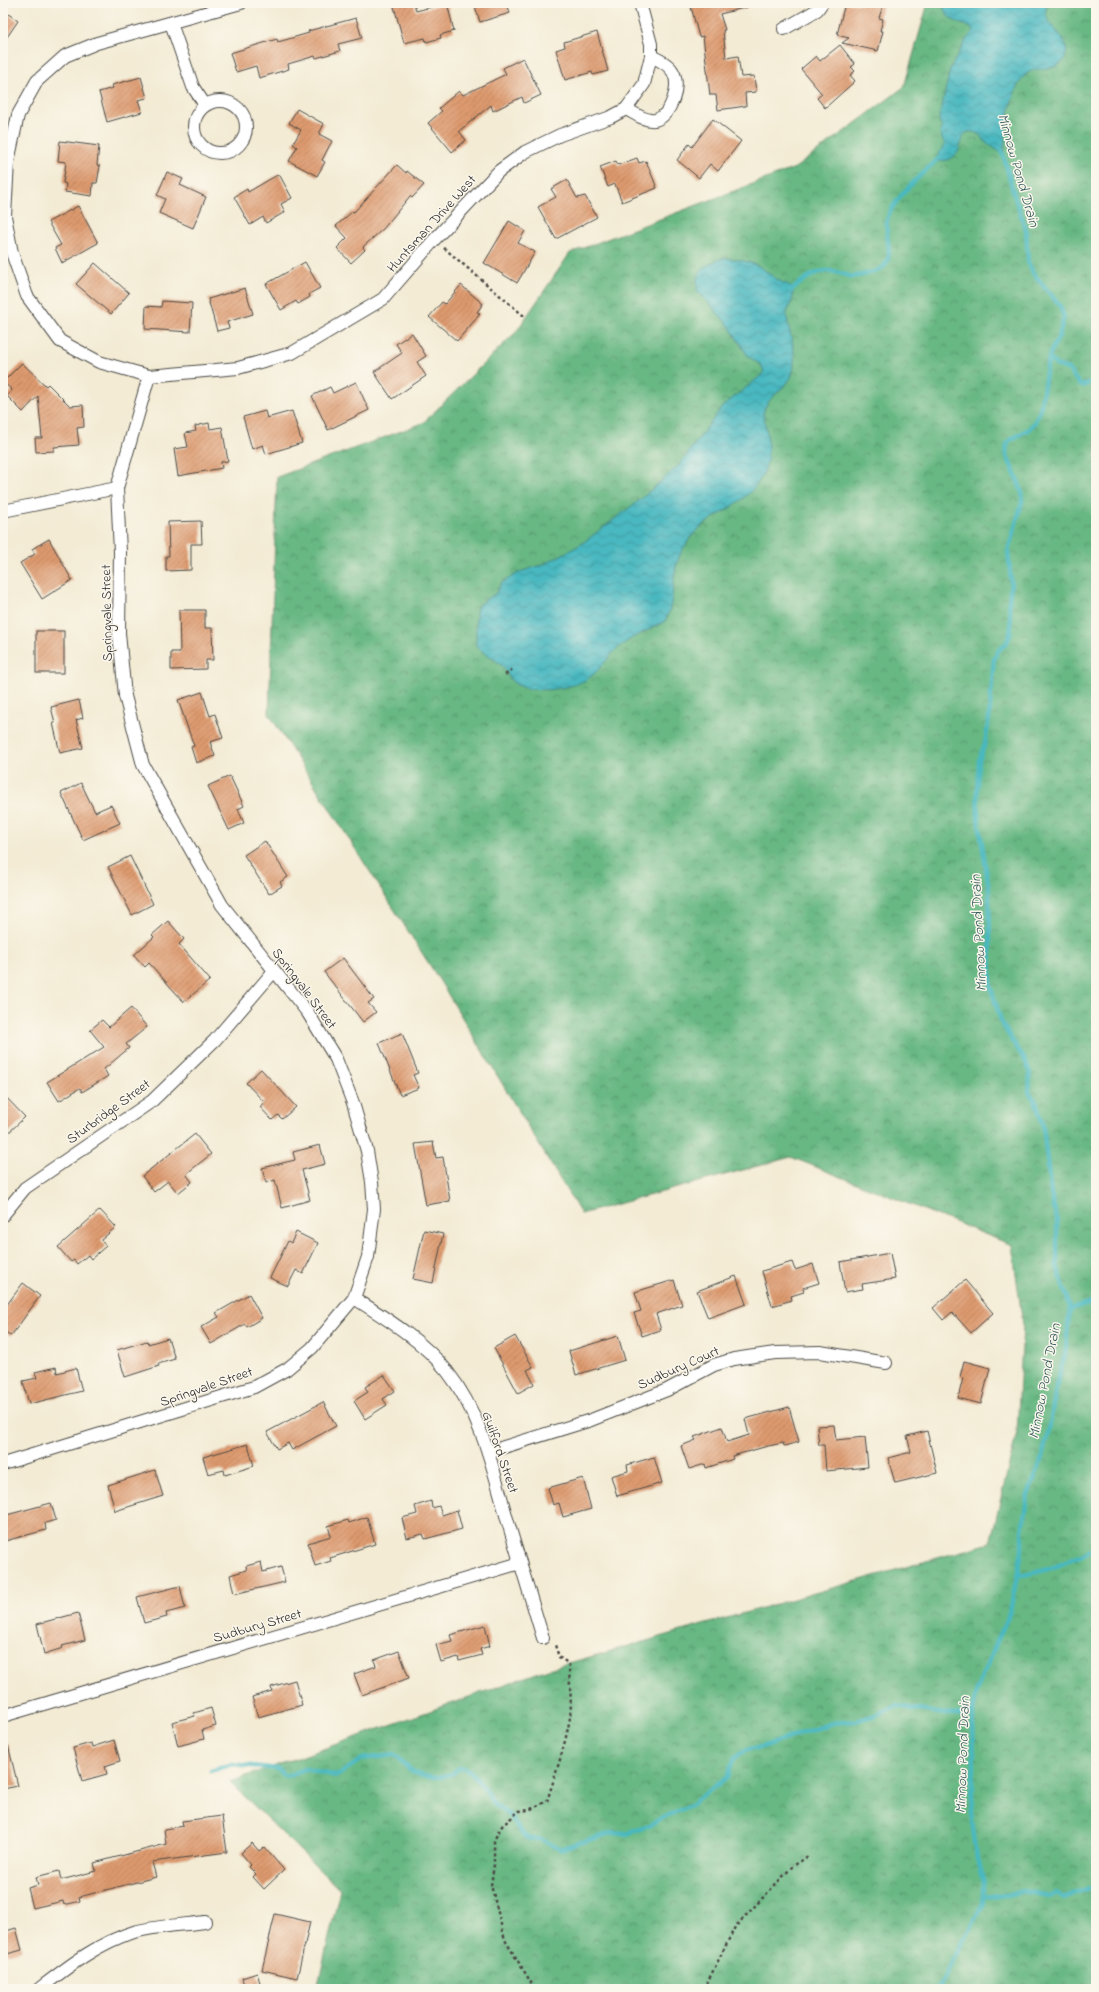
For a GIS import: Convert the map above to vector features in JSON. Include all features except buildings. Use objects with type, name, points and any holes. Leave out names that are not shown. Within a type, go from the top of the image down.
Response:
[{"type":"street","points":[[149,376],[99,362],[60,341],[27,296],[12,253],[5,216],[8,162],[18,115],[36,81],[65,56],[97,43],[241,3]]},
{"type":"street","name":"Huntsman Drive West","points":[[149,376],[238,368],[292,353],[383,299],[434,240],[498,171],[525,152],[560,135],[611,117],[626,108],[644,84],[651,56],[651,44],[640,3]]},
{"type":"street","points":[[784,29],[817,10],[822,3]]},
{"type":"street","points":[[171,23],[193,87],[205,105]]},
{"type":"street","points":[[626,108],[647,119],[654,120],[663,117],[669,108],[676,89],[674,73],[669,67],[651,56]]},
{"type":"street","points":[[220,100],[236,105],[242,111],[246,123],[245,135],[235,148],[228,152],[212,152],[199,142],[194,126],[195,118],[205,105],[212,101],[220,100]]},
{"type":"street","name":"Springvale Street","points":[[3,1464],[254,1387],[287,1369],[312,1348],[354,1298],[368,1257],[374,1209],[372,1182],[367,1151],[353,1103],[336,1059],[308,1013],[222,905],[143,765],[125,696],[119,633],[120,552],[117,488],[149,376]]},
{"type":"street","points":[[3,511],[117,488]]},
{"type":"street","name":"Sturbridge Street","points":[[3,1215],[25,1188],[152,1101],[215,1040],[274,971]]},
{"type":"street","name":"Guilford Street","points":[[354,1298],[414,1339],[448,1372],[473,1413],[488,1452],[543,1638]]},
{"type":"street","name":"Sudbury Court","points":[[488,1452],[591,1420],[667,1390],[714,1365],[734,1359],[775,1353],[820,1352],[886,1363]]},
{"type":"street","name":"Sudbury Street","points":[[3,1716],[520,1563]]},
{"type":"street","points":[[40,1989],[70,1964],[100,1946],[135,1932],[205,1922]]},
{"type":"path","points":[[434,240],[524,316]]},
{"type":"path","points":[[505,675],[514,668]]},
{"type":"path","points":[[535,1989],[504,1940],[491,1885],[494,1865],[494,1840],[502,1826],[519,1811],[529,1810],[547,1801],[569,1723],[571,1702],[569,1664],[559,1657],[554,1643],[543,1638]]},
{"type":"path","points":[[704,1989],[735,1927],[792,1867],[808,1856]]},
{"type":"green space","points":[[928,3],[1096,3],[1096,1989],[317,1989],[340,1890],[230,1782],[548,1669],[990,1543],[1017,1432],[1023,1325],[1012,1245],[791,1157],[581,1214],[440,981],[269,714],[277,477],[423,423],[516,332],[570,253],[795,168],[904,87]]},
{"type":"water","points":[[943,3],[1047,3],[1046,14],[1048,20],[1066,44],[1066,55],[1060,65],[1033,70],[1028,73],[1016,89],[1009,112],[1004,156],[978,134],[969,132],[964,136],[956,155],[941,162],[938,159],[938,154],[945,144],[940,135],[942,127],[939,120],[950,69],[966,40],[973,32],[971,28],[949,17],[944,9]]},
{"type":"water","points":[[725,258],[745,261],[759,266],[776,279],[791,286],[793,291],[793,298],[788,309],[787,318],[794,353],[794,367],[790,380],[768,402],[763,414],[767,431],[768,445],[768,458],[765,470],[751,491],[703,526],[694,534],[685,546],[677,565],[671,603],[665,621],[632,638],[622,645],[594,674],[582,682],[562,688],[540,690],[520,686],[511,680],[500,664],[476,646],[476,611],[478,605],[496,593],[501,583],[520,572],[544,564],[580,545],[641,499],[679,465],[722,407],[764,373],[761,365],[748,356],[729,326],[697,290],[698,278],[704,268],[713,262]]},
{"type":"waterway","name":"Minnow Pond Drain","points":[[938,1989],[983,1903],[983,1883],[977,1858],[971,1812],[974,1768],[973,1713],[976,1691],[1010,1611],[1022,1551],[1022,1530],[1027,1498],[1041,1461],[1049,1430],[1057,1382],[1065,1355],[1070,1307],[1057,1266],[1057,1221],[1051,1193],[1043,1126],[1036,1102],[1029,1092],[1030,1073],[1026,1062],[1002,1024],[991,988],[989,889],[978,817],[977,789],[979,760],[985,743],[989,719],[994,658],[998,651],[1007,642],[1010,635],[1011,626],[1009,602],[1011,582],[1008,551],[1022,502],[1022,493],[1006,454],[1007,444],[1010,440],[1029,429],[1040,411],[1047,366],[1051,351],[1059,336],[1064,317],[1060,306],[1033,273],[1028,262],[1026,230],[1015,198],[1002,151]]},
{"type":"waterway","points":[[792,290],[808,278],[821,272],[832,271],[852,276],[881,269],[886,262],[889,251],[886,226],[890,212],[895,203],[910,185],[942,155]]},
{"type":"waterway","points":[[1049,358],[1056,365],[1068,369],[1080,385],[1083,386],[1096,379]]},
{"type":"waterway","points":[[1070,1309],[1096,1302]]},
{"type":"waterway","points":[[1017,1575],[1047,1569],[1096,1548]]},
{"type":"waterway","points":[[211,1771],[233,1764],[278,1769],[286,1776],[305,1769],[337,1776],[362,1759],[395,1755],[412,1771],[423,1776],[441,1776],[454,1773],[459,1768],[464,1768],[470,1771],[498,1808],[511,1817],[525,1836],[543,1841],[560,1849],[611,1833],[626,1834],[638,1830],[692,1804],[727,1777],[734,1758],[747,1749],[762,1747],[832,1723],[855,1721],[897,1706],[955,1715],[973,1713]]},
{"type":"waterway","points":[[984,1895],[1008,1896],[1023,1891],[1049,1896],[1057,1893],[1064,1898],[1096,1885]]}]
